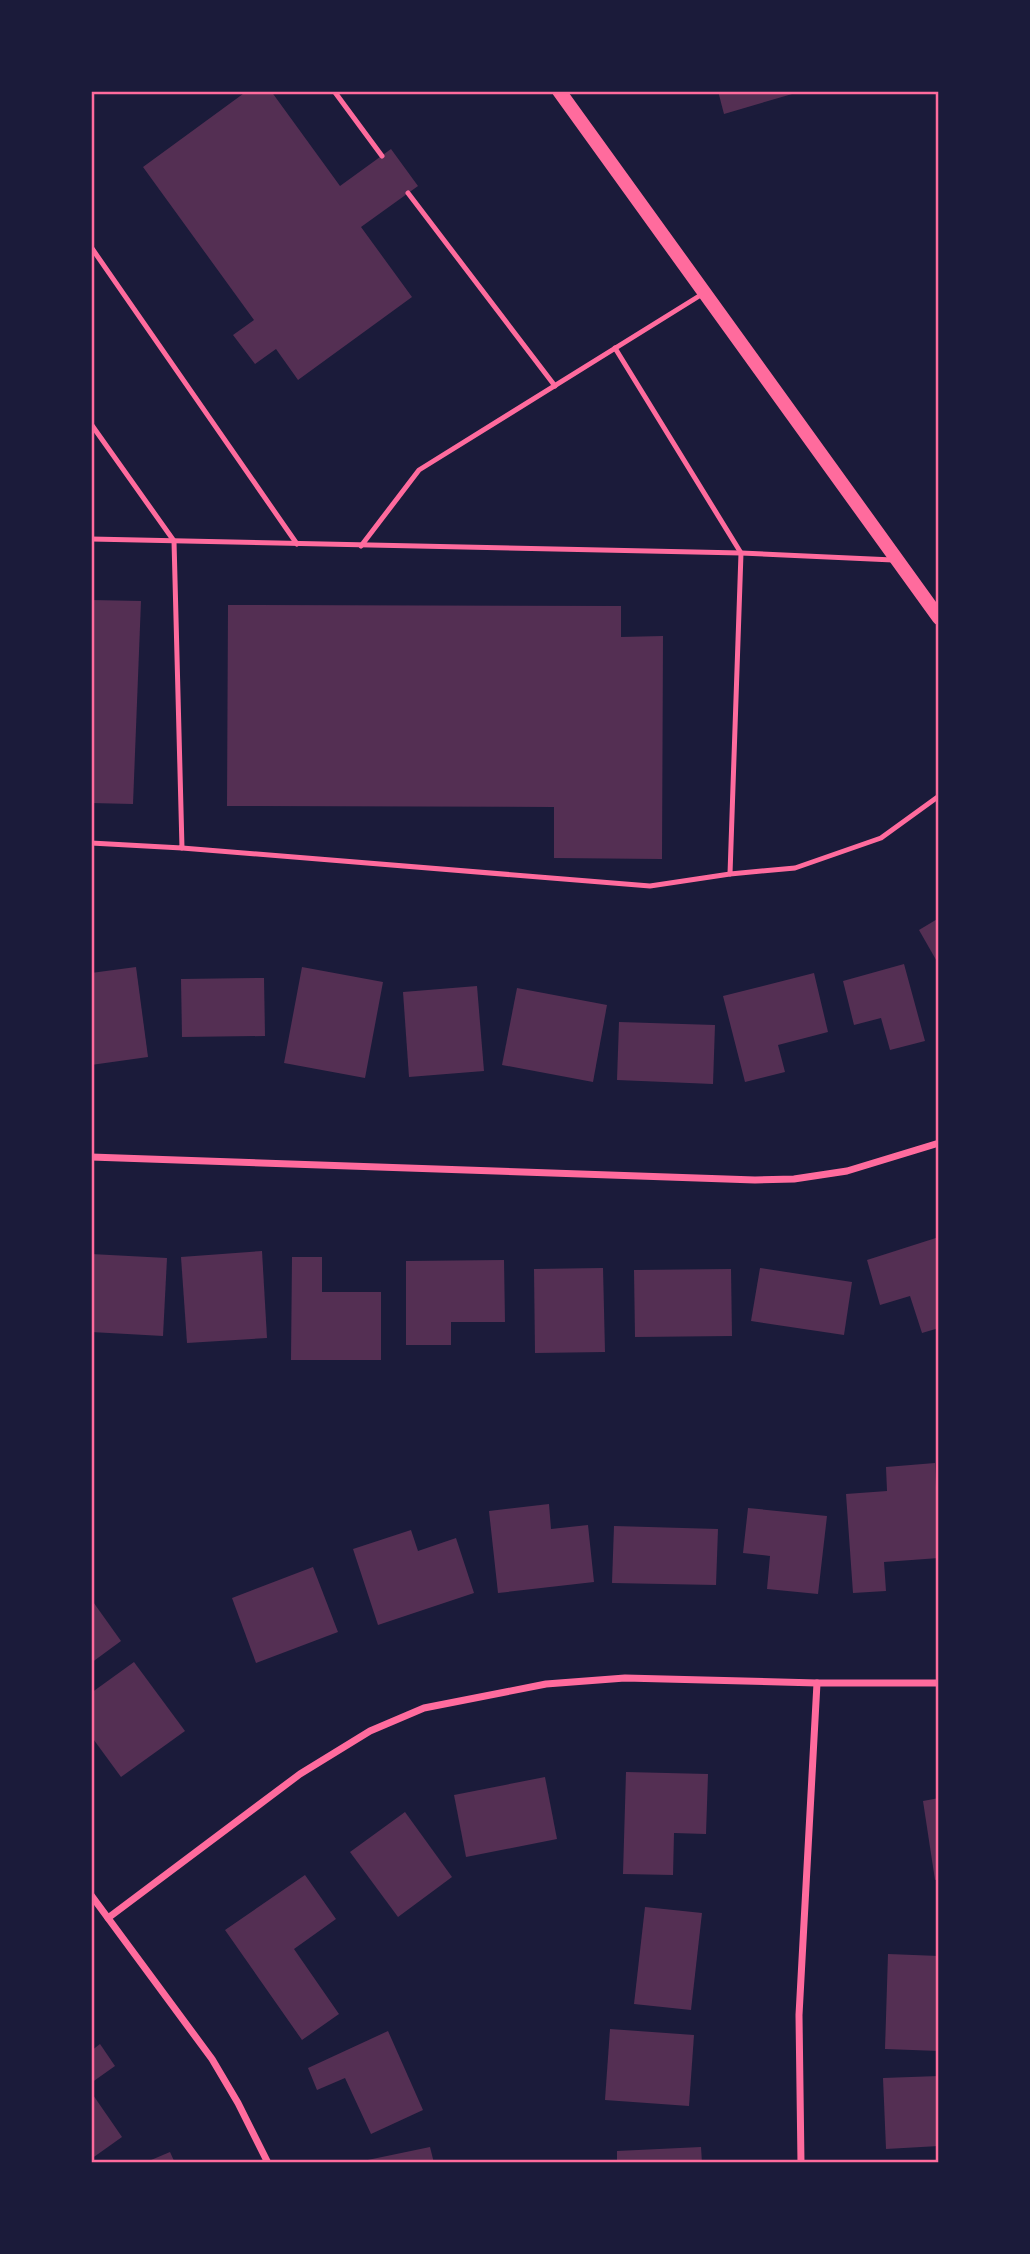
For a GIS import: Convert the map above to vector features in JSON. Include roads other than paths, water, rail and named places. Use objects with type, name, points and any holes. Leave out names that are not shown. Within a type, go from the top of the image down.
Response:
[{"type":"main road","points":[[559,91],[939,618]]},
{"type":"street","points":[[91,1157],[755,1180],[794,1179],[847,1171],[939,1143]]},
{"type":"street","points":[[108,1918],[300,1774],[370,1731],[424,1708],[546,1684],[625,1678],[939,1683]]},
{"type":"street","points":[[801,2163],[799,2015],[817,1683]]},
{"type":"street","points":[[91,1895],[212,2059],[268,2163]]},
{"type":"lane","points":[[334,91],[382,156]]},
{"type":"lane","points":[[408,193],[555,386]]},
{"type":"lane","points":[[91,247],[297,544]]},
{"type":"lane","points":[[360,546],[419,470],[704,293]]},
{"type":"lane","points":[[615,348],[741,553],[730,874]]},
{"type":"lane","points":[[91,424],[174,541],[182,848]]},
{"type":"lane","points":[[91,539],[741,553],[897,560]]},
{"type":"lane","points":[[91,843],[650,886],[795,868],[881,838],[939,796]]}]
